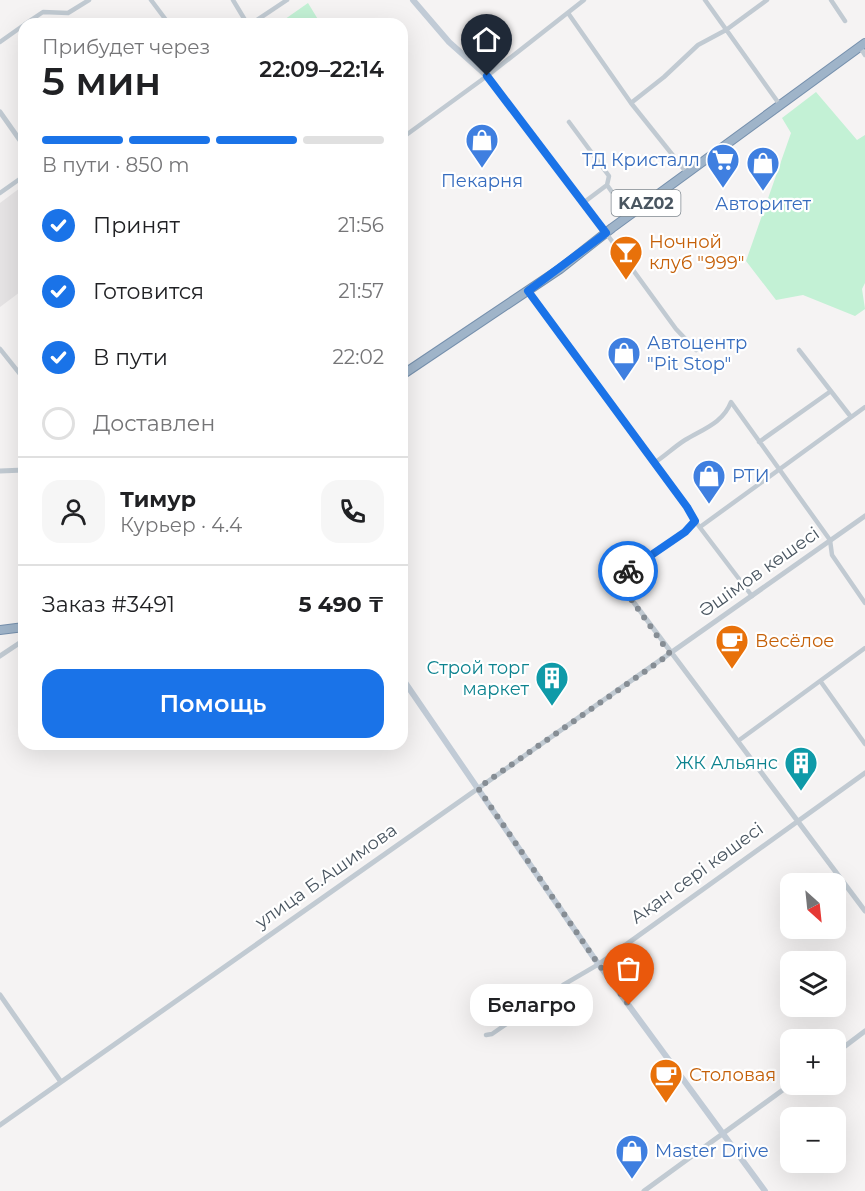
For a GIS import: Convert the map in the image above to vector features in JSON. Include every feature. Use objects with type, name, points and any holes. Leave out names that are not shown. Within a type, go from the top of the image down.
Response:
[{"type":"highway","name":"KАZ02","points":[[609,237],[629,216],[862,45]]},
{"type":"highway","name":"KАZ02","points":[[408,371],[609,237],[798,95],[812,82]]},
{"type":"highway","points":[[0,630],[18,628]]},
{"type":"main road","points":[[413,0],[449,42],[487,76],[609,237]]},
{"type":"main road","points":[[408,687],[598,964],[765,1191]]},
{"type":"street","points":[[35,18],[43,12],[68,13],[89,0]]},
{"type":"street","points":[[151,0],[164,18]]},
{"type":"street","points":[[233,0],[244,18]]},
{"type":"street","points":[[261,18],[287,0]]},
{"type":"street","points":[[408,134],[487,76],[584,0]]},
{"type":"street","points":[[705,0],[780,105]]},
{"type":"street","points":[[631,103],[664,77],[698,45],[726,30],[767,0]]},
{"type":"street","points":[[831,0],[845,21]]},
{"type":"street","points":[[568,13],[631,103],[687,173]]},
{"type":"street","points":[[0,42],[18,30]]},
{"type":"street","points":[[862,45],[865,55]]},
{"type":"street","points":[[0,112],[18,138]]},
{"type":"street","points":[[569,122],[609,176],[607,185],[583,203]]},
{"type":"street","points":[[0,193],[18,180]]},
{"type":"street","points":[[607,185],[629,216]]},
{"type":"street","points":[[609,237],[676,329],[696,351]]},
{"type":"street","points":[[528,291],[752,596]]},
{"type":"street","points":[[0,349],[18,372]]},
{"type":"street","points":[[799,350],[851,417]]},
{"type":"street","points":[[759,442],[831,391]]},
{"type":"street","points":[[654,463],[684,441],[718,421],[726,413],[731,402],[830,540],[832,555],[865,603]]},
{"type":"street","points":[[700,527],[865,408]]},
{"type":"street","points":[[0,471],[18,470]]},
{"type":"street","name":"Әшімов көшесі","points":[[670,654],[865,516]]},
{"type":"street","points":[[695,521],[685,532],[632,567],[623,580],[626,592],[670,654],[865,911]]},
{"type":"street","points":[[0,656],[18,644]]},
{"type":"street","points":[[738,741],[865,648]]},
{"type":"street","name":"улица Б.Ашимова","points":[[0,1125],[670,654]]},
{"type":"street","points":[[820,682],[865,744]]},
{"type":"street","name":"Ақан сері көшесі","points":[[486,1035],[492,1034],[598,964],[865,773]]},
{"type":"street","points":[[0,995],[61,1082]]},
{"type":"street","points":[[846,1045],[865,1031]]},
{"type":"street","points":[[644,1191],[780,1092]]},
{"type":"shaded area","points":[[18,190],[18,294],[0,307],[0,203]]},
{"type":"green space","points":[[308,3],[317,18],[287,18]]},
{"type":"green space","points":[[816,92],[857,140],[865,135],[865,283],[862,289],[865,309],[855,316],[803,295],[776,300],[746,261],[791,133],[782,118]]},
{"type":"way so far","points":[[628,571],[623,580],[626,592],[670,654],[478,788],[594,958],[629,1005]]},
{"type":"place","name":"Пекарня","points":[[482,169]]},
{"type":"place","name":"ТД Кристалл","points":[[723,189]]},
{"type":"place","name":"Авторитет","points":[[763,192]]},
{"type":"place","name":"Ночной клуб \"999\"","points":[[626,281]]},
{"type":"place","name":"Автоцентр \"Pit Stop\"","points":[[624,382]]},
{"type":"place","name":"РТИ","points":[[709,505]]},
{"type":"place","name":"Весёлое","points":[[732,670]]},
{"type":"place","name":"Строй торг маркет","points":[[552,707]]},
{"type":"place","name":"ЖК Альянс","points":[[801,792]]},
{"type":"place","name":"Белагро","points":[[629,1005]]},
{"type":"place","name":"Столовая","points":[[666,1104]]},
{"type":"place","name":"Master Drive","points":[[632,1180]]},
{"type":"route","points":[[487,76],[606,233],[528,291],[695,521],[685,532],[628,571]]}]
